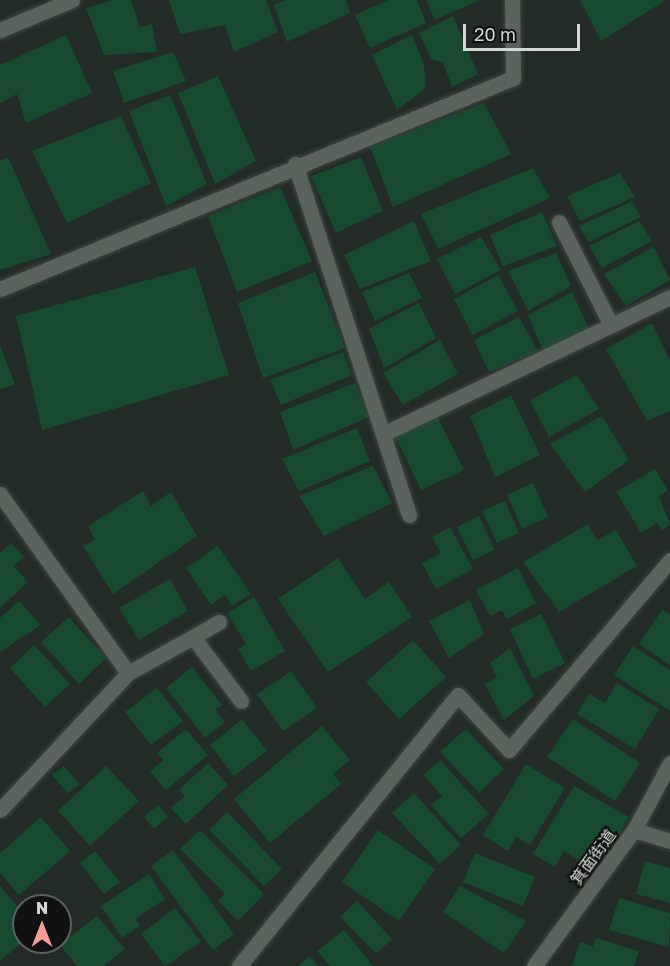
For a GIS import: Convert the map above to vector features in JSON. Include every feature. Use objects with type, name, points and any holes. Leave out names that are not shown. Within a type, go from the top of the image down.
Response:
[{"type":"street","points":[[0,30],[72,0]]},
{"type":"street","points":[[0,289],[295,164],[513,78],[512,0]]},
{"type":"street","points":[[295,164],[410,515]]},
{"type":"street","points":[[559,222],[611,326]]},
{"type":"street","points":[[385,433],[670,297]]},
{"type":"street","points":[[0,494],[128,673]]},
{"type":"street","points":[[239,966],[458,695],[509,750],[670,560]]},
{"type":"street","points":[[0,810],[128,673],[219,622]]},
{"type":"street","points":[[193,637],[241,701]]},
{"type":"street","name":"箕面街道","points":[[534,966],[634,830],[670,763]]},
{"type":"street","points":[[634,830],[670,841]]},
{"type":"building","points":[[114,0],[131,0],[140,27],[152,24],[157,52],[104,55],[86,8]]},
{"type":"building","points":[[169,0],[266,0],[278,32],[234,52],[225,25],[180,34]]},
{"type":"building","points":[[285,0],[346,0],[350,13],[287,42],[274,5]]},
{"type":"building","points":[[388,0],[417,0],[426,23],[370,48],[355,15]]},
{"type":"building","points":[[426,0],[480,0],[435,20]]},
{"type":"building","points":[[580,0],[666,0],[601,41]]},
{"type":"building","points":[[453,16],[478,74],[452,87],[443,63],[431,59],[419,33]]},
{"type":"building","points":[[66,35],[92,93],[26,123],[17,94],[0,103],[0,65]]},
{"type":"building","points":[[412,35],[424,65],[426,88],[397,110],[372,55]]},
{"type":"building","points":[[173,52],[186,81],[124,103],[113,71]]},
{"type":"building","points":[[218,76],[256,161],[215,184],[178,93]]},
{"type":"building","points":[[170,95],[207,184],[166,206],[129,111]]},
{"type":"building","points":[[484,103],[511,154],[393,207],[370,147]]},
{"type":"building","points":[[121,116],[151,183],[67,223],[32,151]]},
{"type":"building","points":[[8,157],[51,254],[0,270],[0,161]]},
{"type":"building","points":[[361,157],[383,211],[336,233],[311,176]]},
{"type":"building","points":[[533,168],[550,198],[438,249],[421,214]]},
{"type":"building","points":[[620,173],[635,197],[580,221],[567,196]]},
{"type":"building","points":[[280,187],[312,261],[237,292],[208,216]]},
{"type":"building","points":[[632,201],[641,217],[589,242],[579,226]]},
{"type":"building","points":[[542,212],[557,246],[503,266],[490,235]]},
{"type":"building","points":[[414,221],[431,261],[360,289],[344,255]]},
{"type":"building","points":[[639,221],[652,241],[602,268],[589,246]]},
{"type":"building","points":[[481,237],[501,270],[455,294],[437,259]]},
{"type":"building","points":[[654,247],[670,280],[626,306],[604,274]]},
{"type":"building","points":[[556,253],[571,286],[528,311],[508,271]]},
{"type":"building","points":[[195,267],[229,375],[42,430],[16,316]]},
{"type":"building","points":[[315,272],[345,348],[263,378],[238,303]]},
{"type":"building","points":[[409,273],[422,298],[375,321],[362,292]]},
{"type":"building","points":[[498,275],[518,311],[472,335],[454,299]]},
{"type":"building","points":[[572,292],[589,329],[543,351],[528,315]]},
{"type":"building","points":[[419,303],[436,338],[384,368],[369,329]]},
{"type":"building","points":[[519,317],[538,351],[489,372],[474,340]]},
{"type":"building","points":[[652,323],[670,361],[670,411],[647,421],[606,349]]},
{"type":"building","points":[[440,340],[458,374],[403,405],[383,373]]},
{"type":"building","points":[[0,345],[15,384],[0,390]]},
{"type":"building","points":[[343,352],[352,375],[281,405],[270,380]]},
{"type":"building","points":[[577,375],[599,409],[549,437],[530,400]]},
{"type":"building","points":[[355,383],[369,417],[293,450],[280,412]]},
{"type":"building","points":[[511,395],[540,455],[495,477],[470,416]]},
{"type":"building","points":[[436,414],[464,470],[421,490],[394,434]]},
{"type":"building","points":[[602,416],[629,460],[585,492],[550,444]]},
{"type":"building","points":[[357,428],[370,461],[299,491],[282,459]]},
{"type":"building","points":[[373,466],[392,503],[324,536],[299,496]]},
{"type":"building","points":[[655,469],[668,491],[659,496],[670,525],[662,530],[657,523],[641,533],[616,492]]},
{"type":"building","points":[[533,483],[548,517],[522,529],[507,495]]},
{"type":"building","points":[[143,491],[151,506],[171,492],[197,536],[113,594],[83,546],[95,540],[88,526]]},
{"type":"building","points":[[505,501],[519,533],[497,543],[482,511]]},
{"type":"building","points":[[479,516],[495,550],[473,560],[457,527]]},
{"type":"building","points":[[588,524],[597,540],[616,530],[637,566],[559,612],[523,562]]},
{"type":"building","points":[[450,527],[473,569],[436,589],[422,563],[441,553],[432,537]]},
{"type":"building","points":[[11,543],[24,557],[14,566],[28,582],[0,608],[0,553]]},
{"type":"building","points":[[218,546],[251,594],[232,606],[225,595],[211,605],[186,568]]},
{"type":"building","points":[[338,558],[365,599],[389,582],[412,617],[328,672],[278,599]]},
{"type":"building","points":[[518,568],[536,603],[507,619],[502,610],[490,616],[476,590]]},
{"type":"building","points":[[170,579],[188,611],[139,640],[119,608]]},
{"type":"building","points":[[254,597],[285,651],[251,671],[238,649],[246,644],[227,613]]},
{"type":"building","points":[[470,600],[484,634],[449,658],[429,621]]},
{"type":"building","points":[[19,601],[41,625],[0,652],[0,618]]},
{"type":"building","points":[[662,610],[670,615],[670,665],[639,644]]},
{"type":"building","points":[[541,614],[565,663],[533,679],[510,629]]},
{"type":"building","points":[[69,617],[106,658],[79,684],[41,642]]},
{"type":"building","points":[[413,640],[446,677],[399,719],[366,682]]},
{"type":"building","points":[[34,645],[70,684],[45,707],[10,668]]},
{"type":"building","points":[[633,646],[670,670],[670,711],[614,675]]},
{"type":"building","points":[[510,648],[534,696],[504,720],[485,684],[497,677],[490,663]]},
{"type":"building","points":[[192,667],[222,705],[215,709],[225,722],[205,738],[166,688]]},
{"type":"building","points":[[291,671],[317,708],[283,731],[257,694]]},
{"type":"building","points":[[617,683],[659,709],[635,749],[577,714],[589,694],[605,703]]},
{"type":"building","points":[[157,688],[183,721],[151,745],[125,712]]},
{"type":"building","points":[[242,719],[267,751],[234,776],[210,745]]},
{"type":"building","points":[[573,719],[640,763],[615,801],[547,757]]},
{"type":"building","points":[[322,726],[350,760],[333,774],[341,784],[270,843],[234,799]]},
{"type":"building","points":[[186,729],[208,755],[166,790],[150,771],[164,760],[157,753]]},
{"type":"building","points":[[466,729],[504,769],[479,793],[440,752]]},
{"type":"building","points":[[440,760],[489,814],[461,838],[431,805],[442,796],[423,775]]},
{"type":"building","points":[[208,763],[228,785],[186,824],[171,808],[185,796],[179,790]]},
{"type":"building","points":[[526,764],[565,788],[530,845],[516,837],[508,851],[483,835]]},
{"type":"building","points":[[64,766],[80,784],[68,793],[52,775]]},
{"type":"building","points":[[106,766],[139,801],[90,846],[58,811]]},
{"type":"building","points":[[574,786],[629,817],[613,845],[600,837],[584,864],[564,851],[555,867],[533,854]]},
{"type":"building","points":[[414,793],[461,845],[440,864],[392,813]]},
{"type":"building","points":[[158,805],[168,817],[154,829],[144,817]]},
{"type":"building","points":[[227,812],[282,869],[264,886],[209,830]]},
{"type":"building","points":[[41,817],[70,851],[20,894],[0,873],[0,853]]},
{"type":"building","points":[[200,830],[264,894],[238,921],[218,901],[225,894],[180,849]]},
{"type":"building","points":[[378,830],[435,869],[399,921],[342,882]]},
{"type":"building","points":[[173,850],[234,934],[213,950],[151,866]]},
{"type":"building","points":[[95,851],[120,882],[104,894],[80,863]]},
{"type":"building","points":[[475,853],[535,877],[523,906],[463,882]]},
{"type":"building","points":[[645,861],[670,868],[670,903],[636,894]]},
{"type":"building","points":[[149,874],[165,899],[135,919],[140,926],[122,938],[101,906]]},
{"type":"building","points":[[0,886],[12,900],[12,951],[0,961]]},
{"type":"building","points":[[460,886],[526,921],[504,953],[443,912]]},
{"type":"building","points":[[619,898],[670,913],[669,947],[609,930]]},
{"type":"building","points":[[357,901],[392,939],[376,954],[340,917]]},
{"type":"building","points":[[175,908],[201,942],[165,966],[141,934]]},
{"type":"building","points":[[97,916],[125,949],[104,966],[77,966],[67,954],[72,954],[72,936]]},
{"type":"building","points":[[344,930],[373,966],[330,966],[317,951]]},
{"type":"building","points":[[596,938],[639,951],[634,966],[572,966],[580,942],[593,946]]},
{"type":"building","points":[[310,956],[318,966],[298,966]]}]
